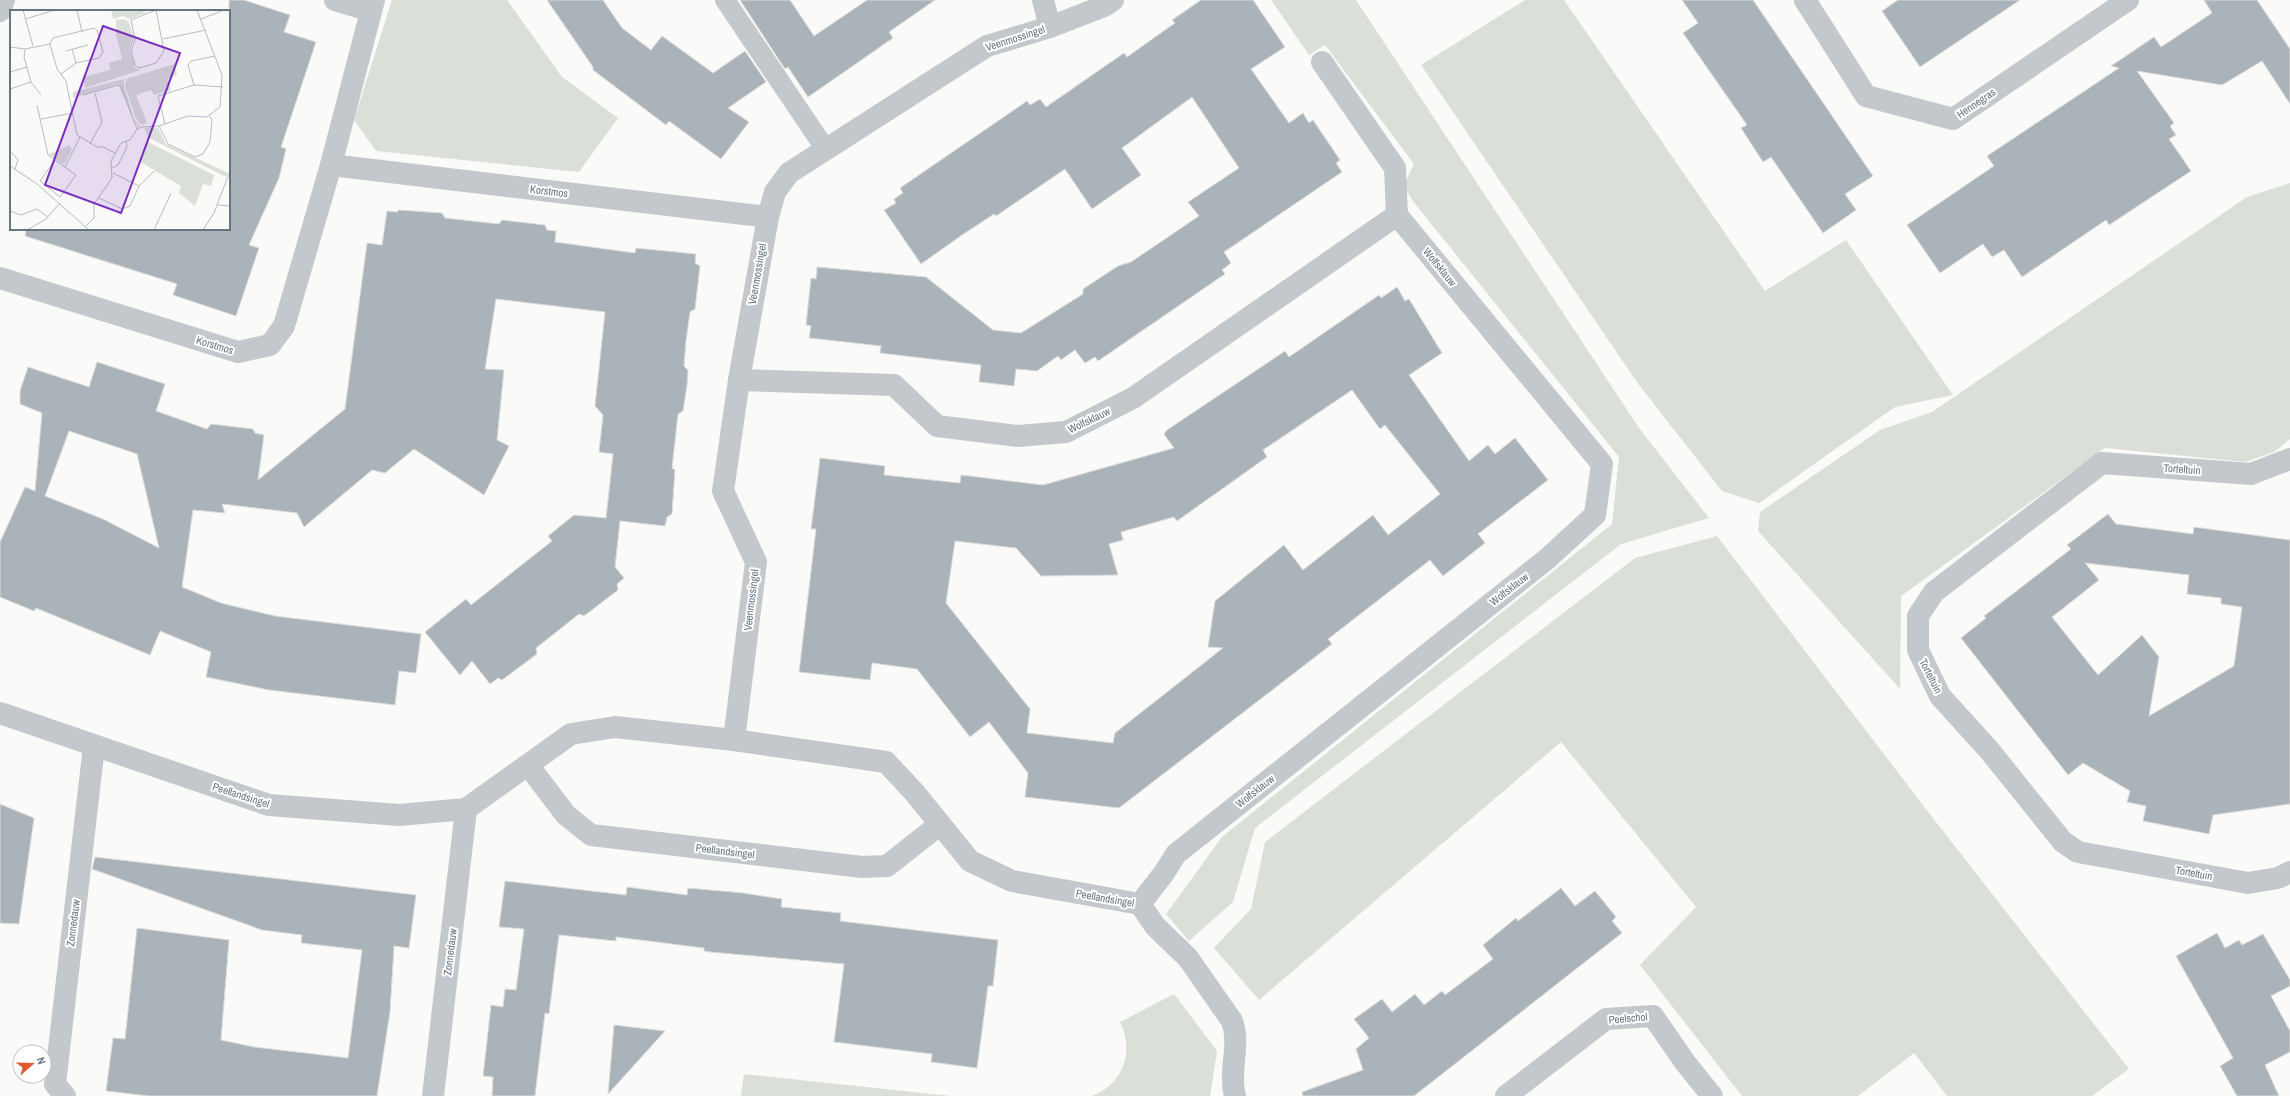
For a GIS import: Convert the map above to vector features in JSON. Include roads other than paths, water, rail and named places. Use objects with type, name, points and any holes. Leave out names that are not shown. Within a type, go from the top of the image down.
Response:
[{"type":"street","points":[[0,11],[4,0]]},
{"type":"street","name":"Korstmos","points":[[0,278],[238,352],[270,345],[284,326],[331,165],[372,6],[335,0]]},
{"type":"street","points":[[1043,0],[1050,27]]},
{"type":"street","name":"Veenmossingel","points":[[734,740],[756,562],[723,491],[738,380],[768,217],[775,192],[789,173],[987,46],[1050,27],[1104,6],[1113,0]]},
{"type":"street","name":"Hennegras","points":[[1805,0],[1866,96],[1953,119],[2128,0]]},
{"type":"street","points":[[1322,62],[1394,168],[1397,215]]},
{"type":"street","name":"Korstmos","points":[[331,165],[768,217]]},
{"type":"street","name":"Wolfsklauw","points":[[738,380],[894,385],[938,426],[1018,436],[1066,432],[1133,398],[1397,215],[1602,464],[1595,515],[1547,559],[1176,854],[1164,873],[1140,904]]},
{"type":"street","name":"Torteltuin","points":[[2290,459],[2251,474],[2102,463],[1934,592],[1918,616],[1918,650],[1940,696],[1989,750],[2062,842],[2078,852],[2248,883],[2278,878],[2290,872]]},
{"type":"street","name":"Peellandsingel","points":[[0,713],[269,805],[399,815],[466,809],[571,734],[615,727],[734,740],[886,762],[914,792],[939,825],[970,861],[1012,881],[1140,904],[1155,926],[1188,958],[1232,1021],[1236,1031],[1232,1084],[1235,1096]]},
{"type":"street","name":"Zonnedauw","points":[[65,1096],[55,1084],[94,746]]},
{"type":"street","name":"Peellandsingel","points":[[528,765],[566,814],[591,835],[862,867],[887,866],[939,825]]},
{"type":"street","name":"Zonnedauw","points":[[433,1096],[466,809]]},
{"type":"street","name":"Peelschol","points":[[1506,1096],[1606,1019],[1653,1016],[1684,1061],[1712,1096]]},
{"type":"lane","points":[[725,0],[826,150]]}]
